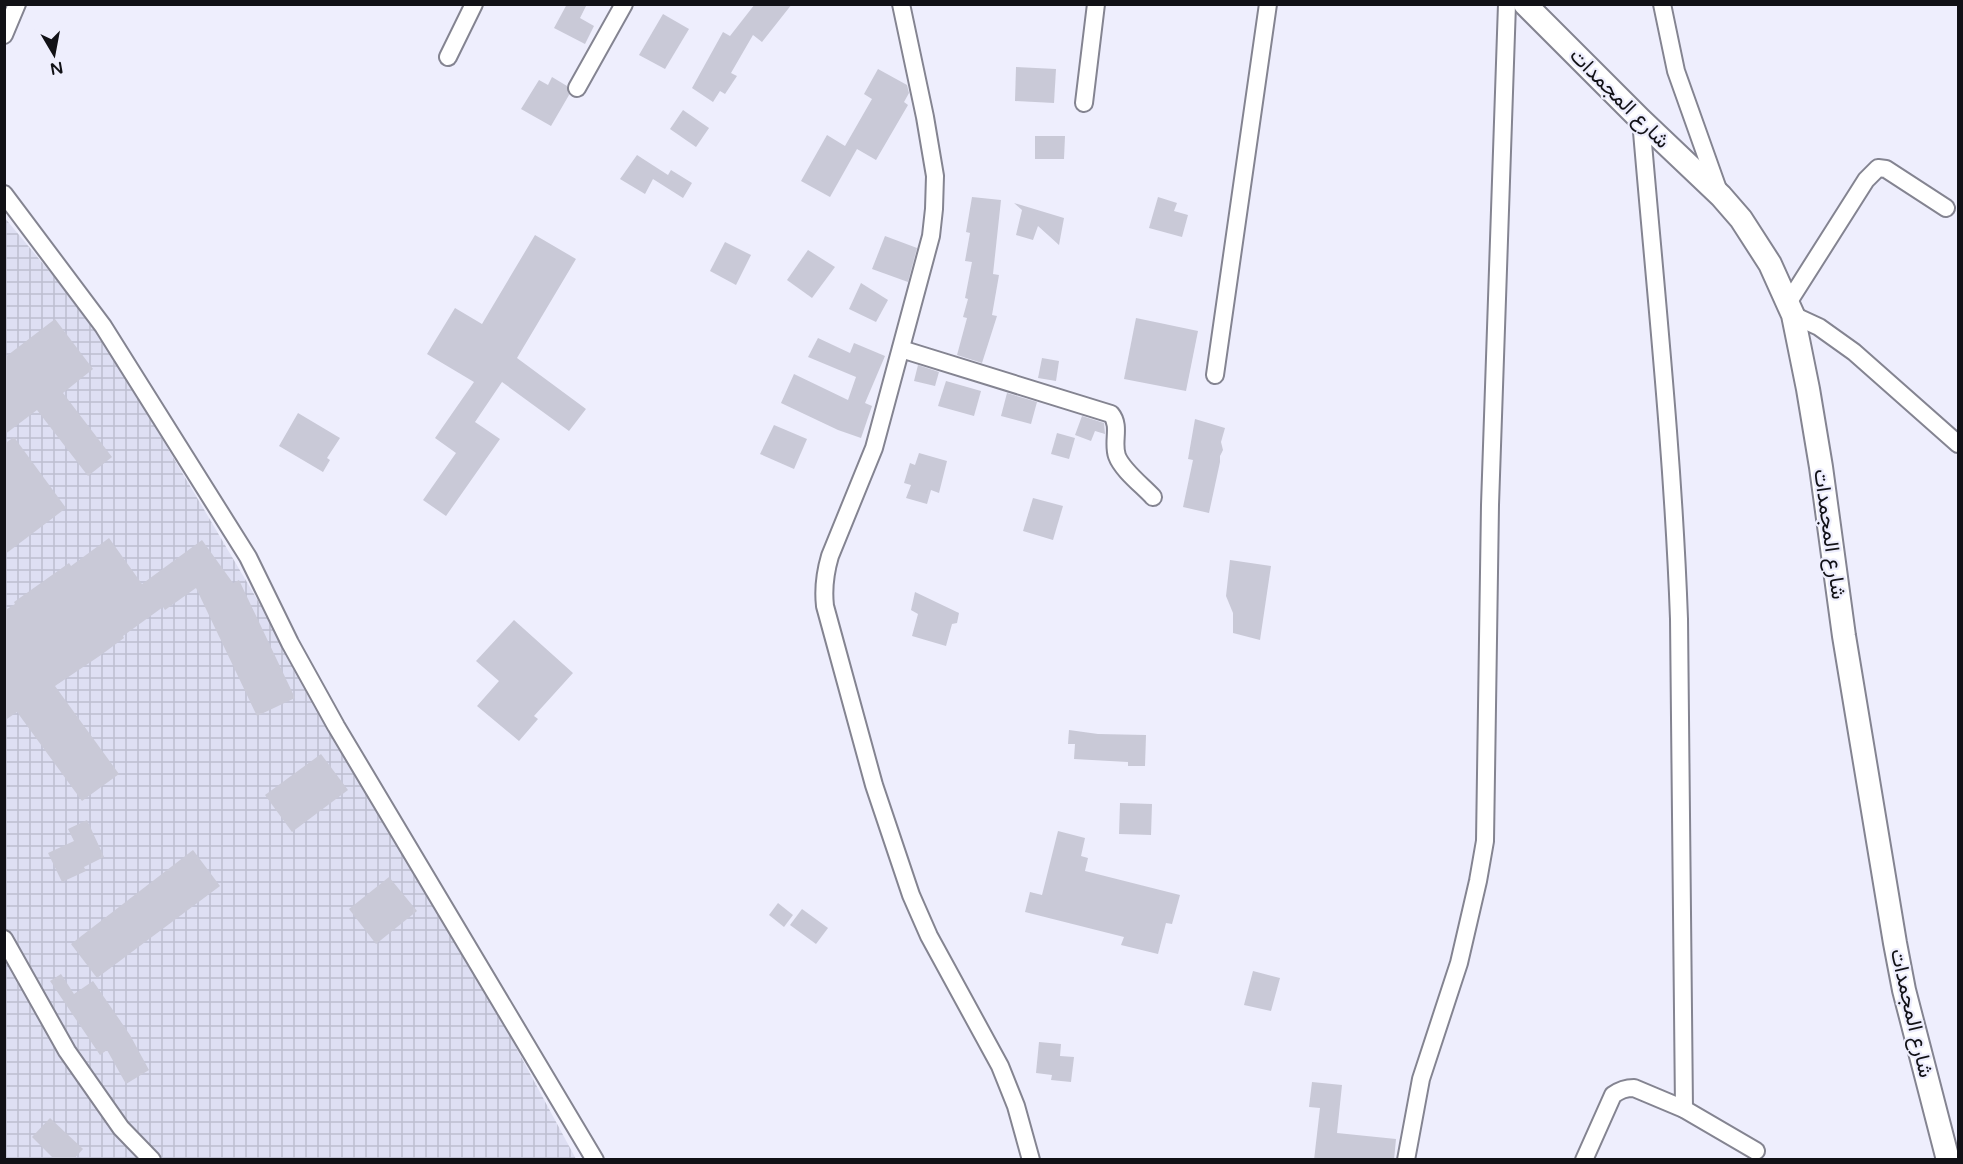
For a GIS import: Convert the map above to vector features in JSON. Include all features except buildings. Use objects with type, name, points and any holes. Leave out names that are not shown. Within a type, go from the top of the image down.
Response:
[{"type":"main road","name":"شارع المجمدات","points":[[1526,4],[1641,120],[1721,196],[1756,240],[1791,309],[1821,467],[1844,636],[1895,943],[1904,990],[1948,1160]]},
{"type":"street","points":[[4,35],[16,4]]},
{"type":"street","points":[[448,57],[474,4]]},
{"type":"street","points":[[577,88],[624,4]]},
{"type":"street","points":[[901,4],[935,176],[931,236],[874,448],[830,556],[823,588],[825,606],[874,785],[911,895],[929,936],[1000,1066],[1016,1106],[1031,1160]]},
{"type":"street","points":[[1084,103],[1096,4]]},
{"type":"street","points":[[1215,375],[1268,4]]},
{"type":"street","points":[[1406,1160],[1421,1079],[1459,963],[1485,841],[1490,505],[1507,4]]},
{"type":"street","points":[[1662,4],[1676,71],[1687,107],[1721,196]]},
{"type":"street","points":[[1641,120],[1677,558],[1684,1109]]},
{"type":"street","points":[[1946,208],[1886,169],[1878,168],[1866,180],[1791,309],[1846,346],[1959,444]]},
{"type":"street","points":[[4,194],[103,326],[248,557],[290,644],[336,726],[595,1160]]},
{"type":"street","points":[[901,349],[1111,414],[1116,422],[1117,457],[1153,497]]},
{"type":"street","points":[[4,939],[67,1051],[121,1128],[152,1160]]},
{"type":"street","points":[[1584,1160],[1613,1095],[1627,1088],[1634,1088],[1684,1109],[1758,1157]]},
{"type":"shaded area","points":[[4,217],[96,327],[451,927],[576,1159],[5,1159]]}]
